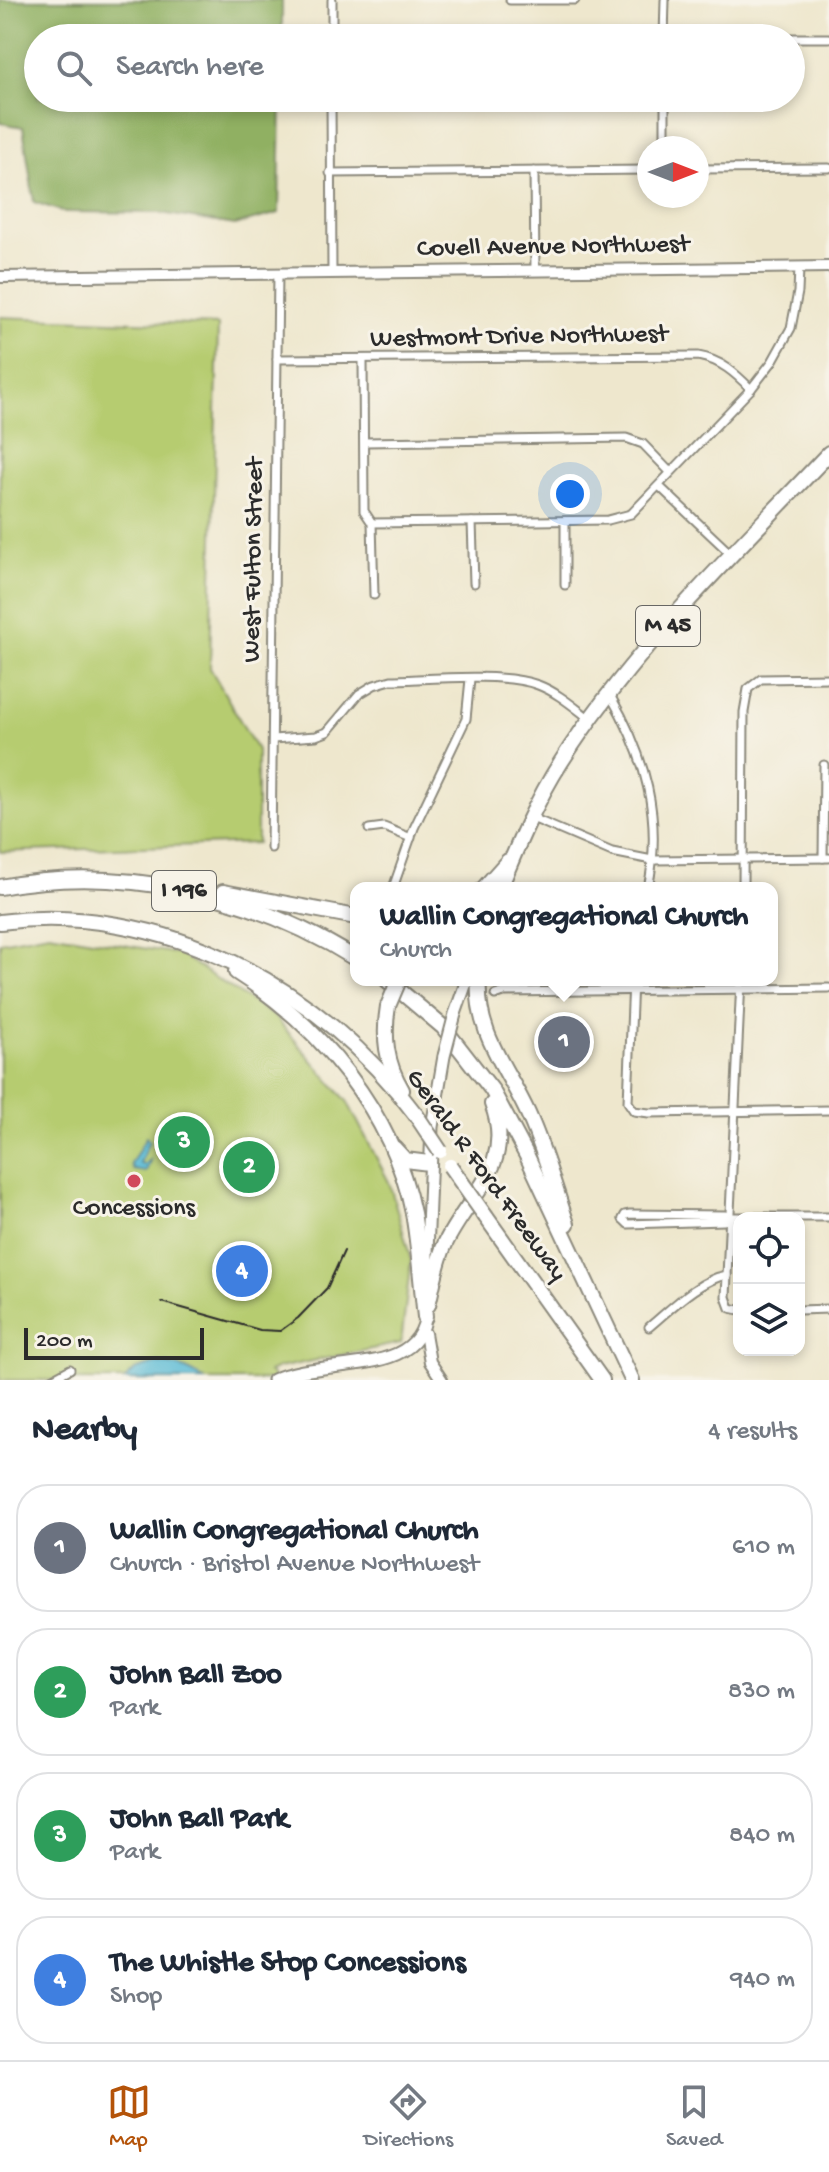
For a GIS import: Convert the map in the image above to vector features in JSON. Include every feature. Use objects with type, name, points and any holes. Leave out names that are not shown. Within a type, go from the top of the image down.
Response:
[{"type":"highway","name":"M 45","points":[[503,882],[530,817],[590,719],[659,635],[829,453]]},
{"type":"highway","points":[[489,882],[514,855]]},
{"type":"highway","name":"I 196","points":[[0,887],[68,879],[132,882],[175,889],[250,909],[305,931],[350,956]]},
{"type":"highway","points":[[132,882],[155,880],[350,916]]},
{"type":"highway","name":"Gerald R Ford Freeway","points":[[0,922],[82,921],[148,932],[206,949],[260,975],[307,1006],[357,1048],[415,1114],[602,1380]]},
{"type":"highway","points":[[187,943],[258,986],[311,1032],[347,1074],[387,1138],[405,1160],[429,1163]]},
{"type":"highway","name":"Gerald R Ford Freeway","points":[[394,986],[443,1027],[492,1090],[632,1380]]},
{"type":"highway","points":[[396,986],[388,1006],[386,1051],[390,1066],[415,1114]]},
{"type":"highway","points":[[479,986],[479,1006],[487,1036],[530,1117],[587,1285]]},
{"type":"highway","points":[[425,1317],[444,1245],[486,1181],[498,1147],[498,1118],[461,1049]]},
{"type":"highway","points":[[387,1138],[413,1214],[425,1317]]},
{"type":"main road","points":[[273,1380],[297,1373],[372,1369],[388,1365],[403,1358],[425,1333],[432,1127],[444,1056],[465,986]]},
{"type":"street","points":[[332,0],[332,24]]},
{"type":"street","points":[[510,0],[575,0]]},
{"type":"street","points":[[664,24],[665,0]]},
{"type":"street","points":[[805,38],[829,38]]},
{"type":"street","points":[[331,112],[332,272]]},
{"type":"street","points":[[665,112],[665,136]]},
{"type":"street","points":[[709,169],[829,168]]},
{"type":"street","points":[[330,173],[637,170]]},
{"type":"street","points":[[534,171],[535,271]]},
{"type":"street","name":"Covell Avenue Northwest","points":[[0,277],[829,267]]},
{"type":"street","points":[[372,523],[565,521],[618,519],[631,514],[751,389],[772,362],[791,328],[799,268]]},
{"type":"street","name":"West Fulton Street","points":[[271,848],[278,273]]},
{"type":"street","name":"Westmont Drive Northwest","points":[[277,359],[698,356],[714,359],[726,366],[751,389]]},
{"type":"street","points":[[363,360],[364,511],[372,523],[374,595]]},
{"type":"street","points":[[365,442],[626,438],[643,444],[670,472]]},
{"type":"street","points":[[659,486],[733,556]]},
{"type":"street","points":[[565,521],[565,585]]},
{"type":"street","points":[[472,522],[474,583]]},
{"type":"street","points":[[273,739],[316,736],[327,732],[359,694],[391,680],[499,678],[535,684],[546,688],[590,719]]},
{"type":"street","points":[[743,882],[746,694],[752,684],[768,678],[829,678]]},
{"type":"street","points":[[395,882],[411,838],[466,719],[470,679]]},
{"type":"street","points":[[610,694],[629,726],[649,789],[652,860],[649,882]]},
{"type":"street","points":[[530,817],[612,852],[652,860],[826,858],[824,765]]},
{"type":"street","points":[[369,829],[384,827],[411,838]]},
{"type":"street","points":[[632,986],[628,1102],[634,1111],[829,1110]]},
{"type":"street","points":[[495,995],[504,992],[719,986]]},
{"type":"street","points":[[733,1309],[728,1305],[727,1275],[741,986]]},
{"type":"street","points":[[770,986],[829,988]]},
{"type":"street","points":[[623,1219],[630,1214],[829,1217]]},
{"type":"street","points":[[649,1327],[706,1283],[727,1275]]},
{"type":"street","points":[[805,1310],[829,1309]]},
{"type":"street","points":[[425,1333],[430,1362],[442,1380]]},
{"type":"street","points":[[50,1380],[70,1369]]},
{"type":"green space","points":[[0,0],[282,0],[282,24],[24,24],[24,112],[281,112],[279,213],[235,225],[161,213],[64,212],[34,202],[23,127],[0,123]]},
{"type":"green space","points":[[0,317],[218,325],[210,668],[257,750],[257,843],[0,852]]},
{"type":"green space","points":[[49,933],[179,954],[275,1017],[347,1101],[389,1182],[411,1260],[401,1343],[278,1368],[269,1372],[275,1378],[273,1380],[0,1380],[0,942]]},
{"type":"water","points":[[146,1137],[149,1141],[140,1163],[144,1165],[151,1158],[146,1172],[133,1170],[131,1164]]},
{"type":"water","points":[[157,1363],[182,1368],[204,1380],[125,1380],[135,1370]]},
{"type":"railway","points":[[161,1302],[260,1330],[280,1331],[298,1318],[327,1288],[344,1251]]},
{"type":"place","name":"Wallin Congregational Church","points":[[564,1042]]},
{"type":"place","name":"John Ball Park","points":[[184,1142]]},
{"type":"place","name":"John Ball Zoo","points":[[249,1167]]},
{"type":"place","name":"Concessions","points":[[134,1181]]},
{"type":"place","name":"The Whistle Stop Concessions","points":[[242,1271]]}]
